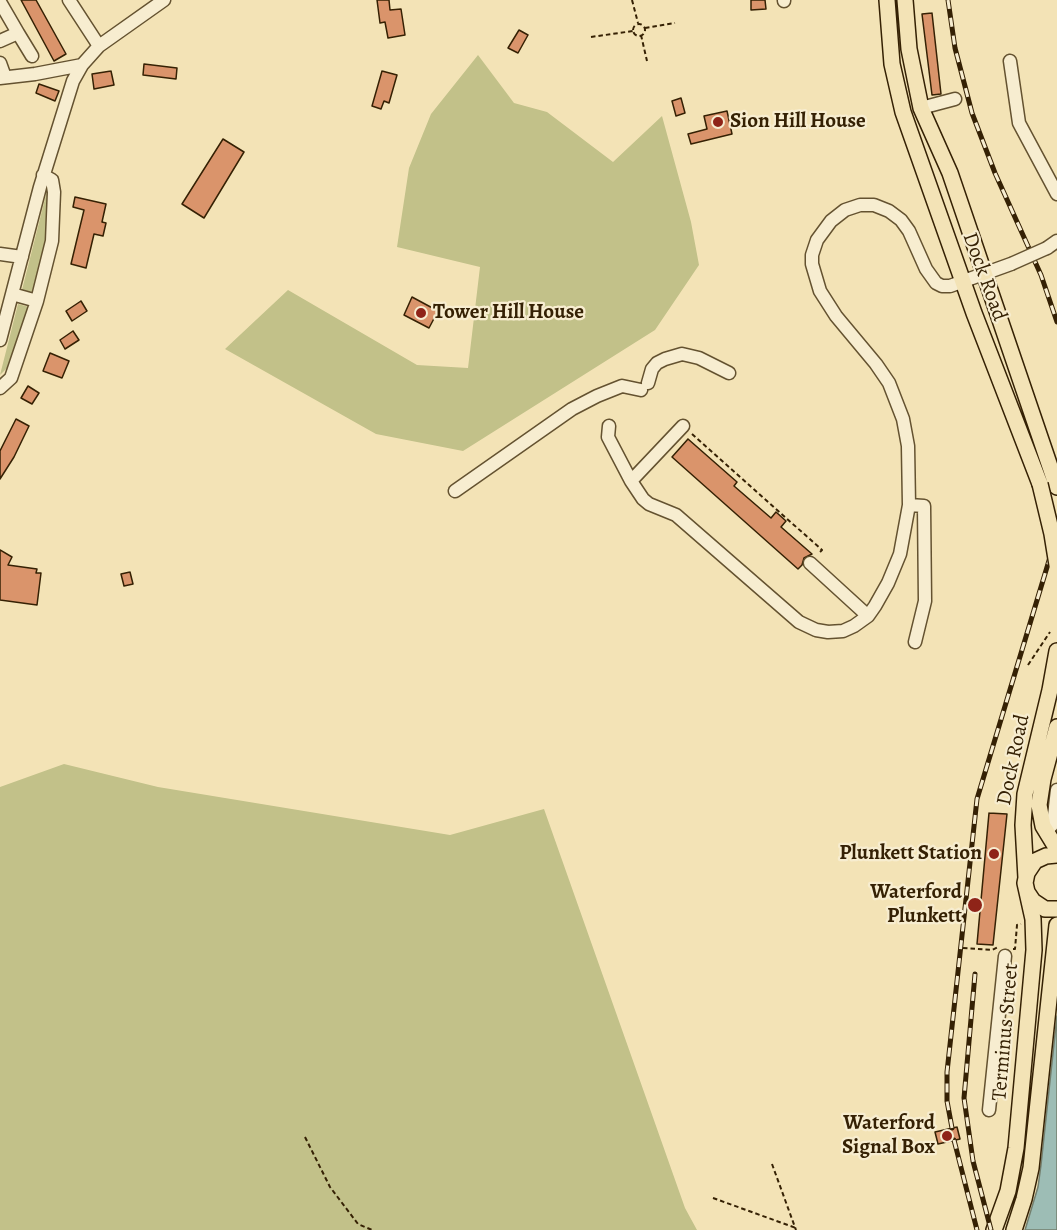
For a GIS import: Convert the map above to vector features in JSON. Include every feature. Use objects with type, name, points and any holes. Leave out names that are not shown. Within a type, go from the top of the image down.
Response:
[{"type":"main road","name":"Dock Road","points":[[887,0],[892,64],[903,112],[963,281],[1040,484],[1057,565]]},
{"type":"main road","name":"Dock Road","points":[[905,0],[909,49],[921,108],[950,173],[1056,484]]},
{"type":"main road","name":"Dock Road","points":[[1026,878],[1023,825],[1025,794],[1056,656]]},
{"type":"main road","name":"Dock Road","points":[[1057,727],[1039,799],[1041,819],[1057,849]]},
{"type":"main road","points":[[1057,855],[1046,856],[1035,861],[1026,878],[1033,901],[1039,906],[1057,909]]},
{"type":"main road","name":"Terminus Street","points":[[994,1230],[1012,1175],[1033,969],[1033,919],[1026,878]]},
{"type":"main road","name":"Terminus Street","points":[[1014,1230],[1028,1184],[1057,925]]},
{"type":"main road","points":[[1049,992],[1057,959]]},
{"type":"street","points":[[69,0],[99,46]]},
{"type":"street","points":[[0,340],[62,111],[73,81],[82,65],[99,46],[164,0]]},
{"type":"street","points":[[0,2],[32,56]]},
{"type":"street","points":[[0,41],[18,33]]},
{"type":"street","points":[[1010,61],[1019,123],[1057,194]]},
{"type":"street","points":[[0,63],[2,78],[82,65]]},
{"type":"street","points":[[921,108],[955,99]]},
{"type":"street","points":[[0,388],[10,378],[36,301],[52,242],[54,192],[52,180],[44,175]]},
{"type":"street","points":[[609,426],[608,437],[631,481],[646,502],[676,515],[782,609],[804,625],[822,632],[838,632],[854,626],[868,616],[882,595],[904,538],[909,505],[908,446],[899,406],[883,373],[840,322],[820,291],[812,264],[814,247],[822,232],[837,215],[854,206],[874,205],[889,210],[901,220],[909,231],[926,269],[936,283],[945,286],[1011,264],[1052,245]]},
{"type":"street","points":[[0,254],[22,257]]},
{"type":"street","points":[[12,294],[36,301]]},
{"type":"street","points":[[455,491],[572,409],[622,386],[645,386],[652,369],[665,359],[682,354],[699,358],[729,373]]},
{"type":"street","points":[[631,481],[682,426]]},
{"type":"street","points":[[618,457],[628,446]]},
{"type":"street","points":[[909,505],[924,506],[925,601],[915,642]]},
{"type":"street","points":[[810,563],[868,616]]},
{"type":"street","points":[[1046,832],[1053,824],[1057,790]]},
{"type":"street","points":[[989,1110],[1001,952]]},
{"type":"path","points":[[632,0],[638,23],[645,28]]},
{"type":"path","points":[[633,31],[633,27],[638,23]]},
{"type":"path","points":[[645,28],[675,23]]},
{"type":"path","points":[[633,31],[637,36],[641,35],[645,33],[645,28]]},
{"type":"path","points":[[591,37],[633,31]]},
{"type":"path","points":[[641,35],[647,61]]},
{"type":"path","points":[[682,426],[822,550],[810,563]]},
{"type":"path","points":[[1028,665],[1050,632]]},
{"type":"path","points":[[963,948],[1001,952]]},
{"type":"path","points":[[305,1137],[330,1186],[358,1224],[372,1230]]},
{"type":"path","points":[[772,1164],[796,1229]]},
{"type":"path","points":[[713,1197],[796,1229]]},
{"type":"shaded area","points":[[478,55],[514,103],[547,112],[613,162],[662,116],[691,222],[699,265],[655,330],[463,451],[376,434],[225,349],[288,290],[417,365],[468,368],[480,267],[397,247],[409,168],[431,114]]},
{"type":"shaded area","points":[[47,191],[46,238],[32,292],[22,290]]},
{"type":"shaded area","points":[[18,304],[29,307],[12,363],[0,375]]},
{"type":"shaded area","points":[[64,764],[158,787],[450,835],[544,809],[685,1208],[697,1230],[0,1230],[0,787]]},
{"type":"water","points":[[1057,1016],[1057,1230],[1025,1230],[1038,1187]]},
{"type":"building","points":[[21,0],[36,0],[66,54],[54,61]]},
{"type":"building","points":[[377,0],[389,0],[390,10],[401,9],[405,35],[388,38],[385,22],[380,23]]},
{"type":"building","points":[[751,0],[765,0],[766,9],[751,10]]},
{"type":"building","points":[[932,13],[941,94],[932,95],[922,14]]},
{"type":"building","points":[[519,30],[528,35],[518,53],[508,48]]},
{"type":"building","points":[[144,64],[177,68],[176,79],[143,75]]},
{"type":"building","points":[[111,71],[114,85],[94,89],[92,74]]},
{"type":"building","points":[[382,71],[397,75],[389,103],[384,101],[381,109],[372,106]]},
{"type":"building","points":[[39,84],[59,91],[55,101],[36,93]]},
{"type":"building","points":[[681,98],[685,113],[676,116],[672,101]]},
{"type":"building","name":"Sion Hill House","points":[[727,111],[732,134],[691,144],[688,134],[707,129],[704,116]]},
{"type":"building","points":[[223,139],[244,152],[204,218],[182,204]]},
{"type":"building","points":[[75,197],[106,204],[102,222],[106,223],[103,236],[94,234],[86,268],[71,264],[84,210],[73,207]]},
{"type":"building","name":"Tower Hill House","points":[[412,297],[438,311],[429,328],[404,315]]},
{"type":"building","points":[[81,301],[87,311],[72,321],[66,311]]},
{"type":"building","points":[[73,331],[79,340],[65,349],[60,340]]},
{"type":"building","points":[[50,353],[69,361],[62,378],[43,371]]},
{"type":"building","points":[[28,386],[39,393],[32,404],[21,398]]},
{"type":"building","points":[[16,419],[29,426],[0,479],[0,451]]},
{"type":"building","points":[[688,439],[737,482],[734,486],[771,518],[776,512],[786,521],[781,527],[812,554],[804,558],[798,569],[672,457]]},
{"type":"building","points":[[0,550],[12,557],[8,565],[37,569],[36,573],[41,573],[37,605],[0,600]]},
{"type":"building","points":[[130,572],[133,584],[124,586],[121,574]]},
{"type":"building","name":"Plunkett Station","points":[[989,813],[1007,814],[993,945],[977,944]]},
{"type":"building","name":"Waterford Signal Box","points":[[957,1127],[960,1139],[938,1144],[935,1132]]},
{"type":"railway","points":[[948,0],[955,48],[972,113],[995,173],[1041,275],[1057,322]]},
{"type":"railway","points":[[952,1128],[947,1101],[947,1072],[977,799],[1057,534]]},
{"type":"railway","points":[[975,974],[964,1098],[973,1161],[991,1230]]},
{"type":"railway","points":[[954,1140],[977,1230]]},
{"type":"place","name":"Sion Hill House","points":[[718,122]]},
{"type":"place","name":"Tower Hill House","points":[[421,313]]},
{"type":"place","name":"Plunkett Station","points":[[994,854]]},
{"type":"place","name":"Waterford Plunkett","points":[[975,905]]},
{"type":"place","name":"Waterford Signal Box","points":[[947,1136]]}]
